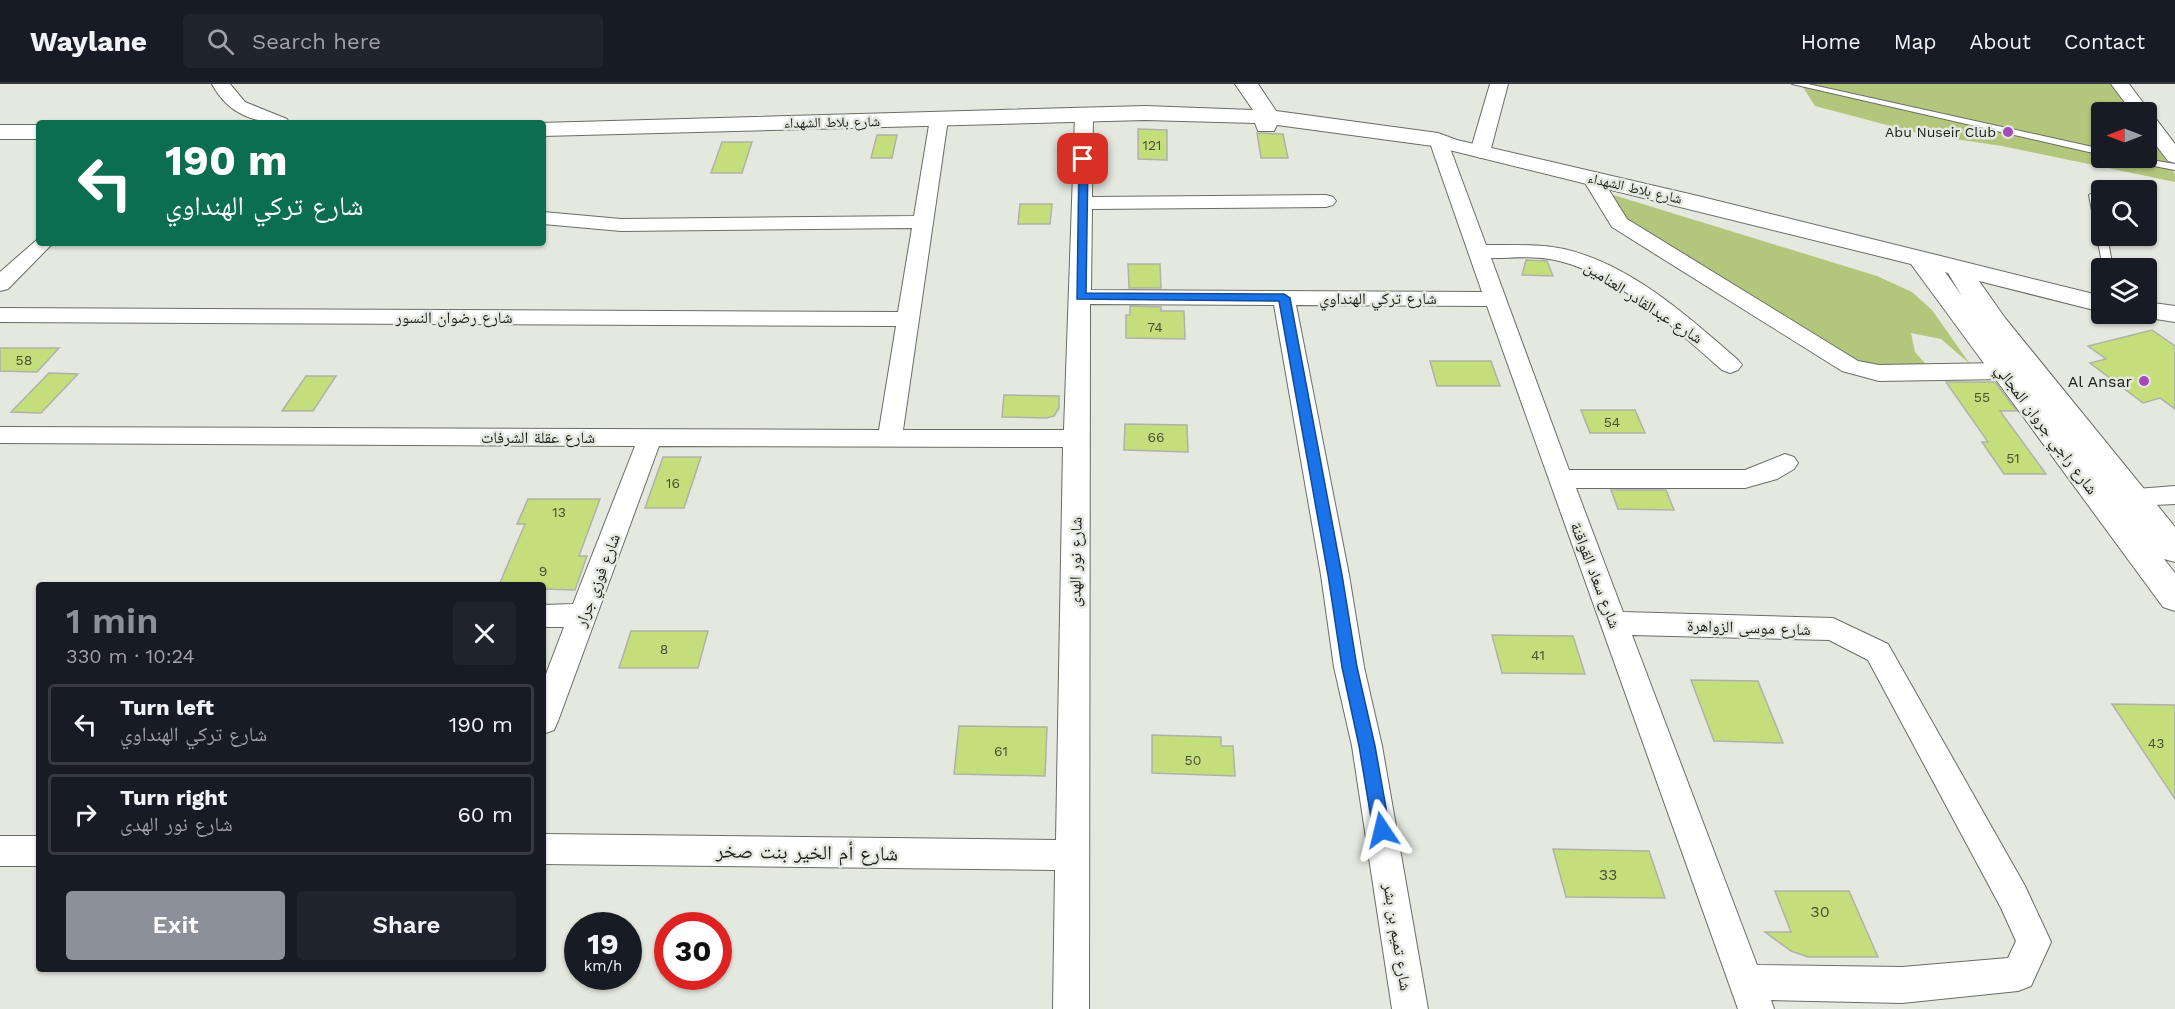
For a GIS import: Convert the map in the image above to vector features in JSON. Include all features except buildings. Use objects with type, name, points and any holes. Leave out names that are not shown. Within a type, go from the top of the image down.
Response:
[{"type":"street","points":[[220,84],[226,96],[243,110],[271,120]]},
{"type":"street","points":[[1228,84],[1258,121]]},
{"type":"street","points":[[1246,84],[1263,105],[1258,121]]},
{"type":"street","points":[[1480,152],[1499,84]]},
{"type":"street","points":[[2120,84],[2134,102]]},
{"type":"street","name":"شارع بلاط الشهداء","points":[[546,129],[1084,116],[1121,116],[1144,121],[1258,121],[1442,144],[1480,152],[1819,236],[1848,251],[1946,273]]},
{"type":"street","name":"شارع نور الهدى","points":[[1071,1009],[1076,439],[1084,116]]},
{"type":"street","points":[[890,437],[939,119]]},
{"type":"street","points":[[4,135],[36,132]]},
{"type":"street","points":[[2157,133],[2175,157]]},
{"type":"street","name":"شارع سعاد القواقنة","points":[[1442,144],[1478,252],[1560,479],[1751,995]]},
{"type":"street","points":[[1592,178],[1619,223],[1850,366],[1863,371],[1879,373],[2003,371]]},
{"type":"street","points":[[1083,203],[1326,201]]},
{"type":"street","points":[[546,218],[621,225],[922,222]]},
{"type":"street","points":[[0,284],[40,246]]},
{"type":"street","name":"شارع عبدالقادر العنامين","points":[[1478,252],[1551,253],[1585,262],[1696,334],[1730,365]]},
{"type":"street","name":"شارع راجي جروان المجالي","points":[[1946,273],[2003,371],[2166,558]]},
{"type":"street","name":"شارع راجي جروان المجالي","points":[[1946,273],[1995,324],[2133,497],[2166,558],[2175,598]]},
{"type":"street","name":"شارع تركي الهنداوي","points":[[1081,297],[1495,298]]},
{"type":"street","name":"شارع تميم بن بشر","points":[[1284,298],[1335,575],[1349,667],[1369,758],[1410,1009]]},
{"type":"street","points":[[2157,312],[2175,314]]},
{"type":"street","name":"شارع رضوان النسور","points":[[0,315],[908,319]]},
{"type":"street","name":"شارع عقلة الشرفات","points":[[0,435],[1076,439]]},
{"type":"street","name":"شارع فوزي جرار","points":[[546,713],[650,438]]},
{"type":"street","points":[[1560,479],[1745,479],[1768,473],[1785,463]]},
{"type":"street","points":[[2133,497],[2175,495]]},
{"type":"street","points":[[546,616],[583,615]]},
{"type":"street","name":"شارع موسى الزواهرة","points":[[1615,623],[1833,629],[1878,652],[2013,897],[2034,942],[2018,974],[1902,985],[1751,995]]},
{"type":"street","name":"شارع أم الخير بنت صخر","points":[[546,849],[1072,855]]},
{"type":"street","points":[[0,851],[36,850]]},
{"type":"lane","points":[[1796,84],[2091,150]]},
{"type":"lane","points":[[2157,164],[2175,167]]},
{"type":"green space","name":"Abu Nuseir Club","points":[[1801,84],[2116,84],[2128,102],[2091,102],[2091,165],[2002,146],[1921,134],[1815,106]]},
{"type":"green space","name":"Abu Nuseir Club","points":[[2157,146],[2175,174],[2175,182],[2108,168],[2157,168]]},
{"type":"green space","points":[[1607,193],[1877,276],[1912,292],[1932,310],[1970,364],[1941,339],[1911,333],[1915,352],[1929,368],[1867,368],[1619,221]]},
{"type":"place","name":"Abu Nuseir Club","points":[[2008,132]]},
{"type":"place","name":"Al Ansar","points":[[2144,381]]},
{"type":"route","points":[[1083,159],[1081,297],[1284,298],[1335,575],[1349,667],[1367,746],[1382,830]]}]
